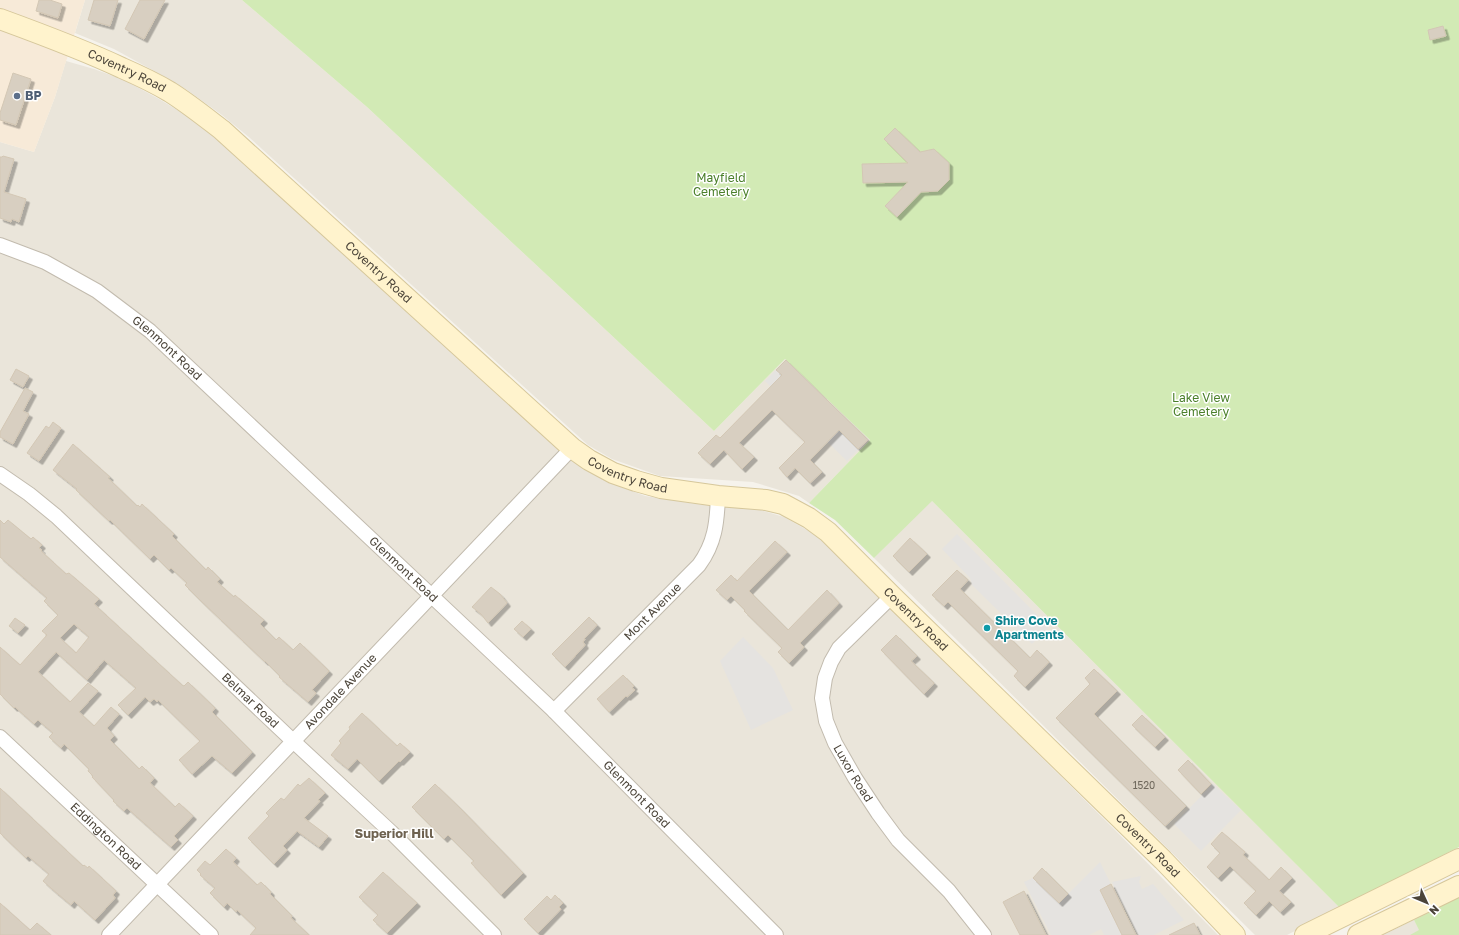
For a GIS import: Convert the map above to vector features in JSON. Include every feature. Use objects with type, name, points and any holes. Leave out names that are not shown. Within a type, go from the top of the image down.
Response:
[{"type":"street","name":"Coventry Road","points":[[0,19],[59,40],[105,60],[170,92],[195,109],[228,135],[572,448],[588,460],[612,473],[661,488],[718,496],[766,500],[783,504],[799,512],[828,532],[1163,860],[1235,935]]},
{"type":"street","name":"Glenmont Road","points":[[0,245],[45,262],[98,291],[150,331],[554,711],[776,935]]},
{"type":"street","name":"Avondale Avenue","points":[[109,935],[432,597],[572,448]]},
{"type":"street","name":"Belmar Road","points":[[0,474],[29,494],[56,516],[391,832],[494,935]]},
{"type":"street","name":"Mont Avenue","points":[[554,711],[699,565],[709,550],[715,532],[718,496]]},
{"type":"street","name":"Luxor Road","points":[[892,596],[839,648],[831,662],[825,678],[822,698],[826,721],[835,743],[855,778],[878,813],[898,840],[949,891],[984,935]]},
{"type":"street","name":"Eddington Road","points":[[0,737],[210,935]]},
{"type":"street","points":[[1306,935],[1459,859]]},
{"type":"street","points":[[1358,935],[1459,886]]},
{"type":"shaded area","points":[[0,0],[85,0],[55,97],[34,152],[0,142]]},
{"type":"shaded area","points":[[85,0],[242,0],[367,107],[714,431],[785,359],[870,440],[809,503],[799,496],[753,482],[660,476],[612,459],[588,445],[250,138],[222,115],[187,90],[156,72],[114,49],[75,33]]},
{"type":"shaded area","points":[[66,61],[124,80],[189,117],[209,132],[234,152],[390,296],[579,466],[604,480],[645,496],[696,504],[754,508],[784,517],[814,534],[828,546],[1115,830],[1218,935],[0,935],[0,142],[34,152],[55,97]]},
{"type":"shaded area","points":[[786,360],[868,440],[847,461],[765,381]]},
{"type":"shaded area","points":[[931,500],[1340,908],[1287,935],[1255,935],[874,558]]},
{"type":"shaded area","points":[[957,534],[1049,627],[1032,644],[972,585],[970,578],[942,549]]},
{"type":"shaded area","points":[[743,637],[773,668],[793,710],[751,730],[720,661]]},
{"type":"shaded area","points":[[1213,784],[1241,810],[1201,851],[1174,824]]},
{"type":"shaded area","points":[[1100,862],[1136,935],[1104,935],[1101,929],[1089,935],[1051,935],[1024,882],[1033,878],[1042,868],[1068,894]]},
{"type":"shaded area","points":[[1141,876],[1139,882],[1142,889],[1153,884],[1184,920],[1154,935],[1138,935],[1112,882]]},
{"type":"shaded area","points":[[1414,920],[1422,935],[1383,935]]},
{"type":"green space","name":"Lake View Cemetery","points":[[242,0],[1459,0],[1459,847],[1340,908],[932,501],[874,558],[835,520],[809,503],[870,440],[785,359],[714,431],[367,107]]},
{"type":"green space","points":[[1459,897],[1459,935],[1410,935],[1419,930],[1414,920]]},
{"type":"building","points":[[39,0],[50,0],[62,4],[58,18],[36,11]]},
{"type":"building","points":[[94,0],[118,0],[110,26],[88,20]]},
{"type":"building","points":[[140,0],[165,0],[144,39],[125,29]]},
{"type":"building","points":[[1443,26],[1446,36],[1430,40],[1428,30]]},
{"type":"building","points":[[13,73],[31,79],[16,125],[0,120],[0,113]]},
{"type":"building","points":[[895,128],[920,152],[934,149],[949,163],[949,180],[938,191],[921,192],[897,217],[885,206],[908,182],[863,183],[862,164],[908,163],[884,139]]},
{"type":"building","points":[[3,156],[14,159],[4,192],[26,199],[19,222],[12,219],[11,222],[0,218],[0,157]]},
{"type":"building","points":[[786,360],[868,440],[858,449],[839,430],[810,460],[822,472],[810,483],[795,468],[787,477],[779,468],[805,442],[772,410],[739,443],[754,457],[742,469],[724,450],[710,464],[698,453],[716,435],[720,438],[782,375],[776,370]]},
{"type":"building","points":[[16,369],[29,376],[23,387],[10,380]]},
{"type":"building","points":[[25,388],[33,392],[23,411],[29,414],[13,444],[0,437],[0,432]]},
{"type":"building","points":[[53,422],[61,428],[39,461],[27,453],[46,426],[49,428]]},
{"type":"building","points":[[73,444],[110,477],[108,478],[137,506],[138,505],[140,507],[142,504],[174,534],[172,536],[206,570],[208,567],[220,579],[217,582],[234,597],[235,595],[264,620],[260,624],[276,640],[279,637],[293,650],[300,643],[329,671],[312,690],[316,693],[308,702],[279,677],[280,676],[265,661],[200,600],[185,585],[187,583],[171,568],[169,570],[154,555],[150,559],[110,520],[109,521],[76,490],[77,489],[53,470]]},
{"type":"building","points":[[0,520],[4,524],[8,520],[31,539],[33,537],[42,545],[39,548],[42,550],[41,551],[66,574],[69,573],[99,599],[94,604],[182,685],[184,686],[188,682],[215,708],[212,712],[252,752],[232,773],[212,756],[192,774],[179,760],[200,741],[158,700],[157,702],[154,699],[150,702],[145,697],[128,715],[118,705],[136,688],[104,660],[87,680],[56,652],[38,672],[70,702],[88,683],[98,691],[79,712],[94,726],[111,707],[119,714],[107,728],[114,736],[110,740],[139,769],[142,766],[154,778],[150,783],[175,807],[179,803],[193,816],[174,836],[178,840],[171,847],[127,808],[124,811],[113,801],[114,800],[92,777],[93,776],[88,771],[89,769],[64,744],[61,748],[49,737],[53,733],[38,720],[34,724],[15,707],[14,708],[0,694],[0,647],[20,665],[47,635],[42,631],[58,615],[44,601],[47,598],[0,557]],"holes":[[[74,624],[89,637],[76,653],[60,638]]]},
{"type":"building","points":[[910,538],[927,554],[909,572],[893,556]]},
{"type":"building","points":[[775,541],[787,552],[749,591],[788,630],[827,590],[839,603],[800,643],[804,647],[789,663],[778,652],[782,648],[744,611],[745,610],[731,596],[727,600],[716,590],[731,575],[737,581]]},
{"type":"building","name":"Shire Cove Apartments","points":[[957,570],[968,580],[960,589],[1030,658],[1037,650],[1049,662],[1025,687],[1014,676],[1018,671],[948,602],[944,606],[932,595]]},
{"type":"building","points":[[491,587],[500,594],[507,603],[488,623],[481,614],[472,607]]},
{"type":"building","points":[[589,617],[597,625],[584,639],[583,642],[585,645],[565,667],[552,654]]},
{"type":"building","points":[[15,618],[25,625],[18,633],[9,626]]},
{"type":"building","points":[[522,621],[531,629],[523,637],[514,629]]},
{"type":"building","points":[[896,635],[917,656],[911,661],[934,683],[924,694],[881,650]]},
{"type":"building","points":[[1094,669],[1117,691],[1094,714],[1186,806],[1165,826],[1056,718],[1090,684],[1085,678]]},
{"type":"building","points":[[623,675],[634,686],[632,688],[635,690],[627,697],[626,696],[609,712],[597,699]]},
{"type":"building","points":[[362,713],[397,746],[400,743],[410,752],[379,781],[357,759],[348,769],[331,755],[341,743],[339,741],[350,729],[349,727]]},
{"type":"building","points":[[1142,715],[1165,737],[1155,747],[1132,725]]},
{"type":"building","points":[[1188,760],[1211,784],[1201,794],[1178,770]]},
{"type":"building","points":[[309,778],[325,793],[318,800],[320,801],[304,818],[328,836],[319,847],[297,831],[283,846],[287,850],[274,864],[248,838],[269,816],[266,813],[281,798],[284,800],[298,784],[300,786]]},
{"type":"building","points":[[435,784],[523,873],[501,895],[471,863],[474,861],[448,835],[444,839],[412,807]]},
{"type":"building","points":[[0,788],[83,866],[84,865],[88,868],[89,866],[116,891],[113,895],[115,898],[95,920],[74,901],[71,905],[43,881],[49,874],[28,856],[26,858],[0,833]]},
{"type":"building","points":[[1222,832],[1245,852],[1243,855],[1269,880],[1281,867],[1292,878],[1279,891],[1291,902],[1280,912],[1269,901],[1256,915],[1244,903],[1256,891],[1230,866],[1218,878],[1207,867],[1220,853],[1211,844]]},
{"type":"building","points":[[226,849],[236,858],[233,862],[257,885],[261,882],[271,892],[270,894],[292,916],[291,918],[309,935],[250,935],[256,928],[237,910],[236,912],[227,903],[224,907],[210,893],[215,888],[200,875],[201,874],[197,870],[205,861],[210,865]]},
{"type":"building","points":[[1042,868],[1068,894],[1059,903],[1033,878]]},
{"type":"building","points":[[383,872],[417,903],[387,933],[373,920],[378,915],[359,897]]},
{"type":"building","points":[[1111,884],[1136,935],[1122,935],[1100,890]]},
{"type":"building","points":[[1024,891],[1046,935],[1020,935],[1003,902]]},
{"type":"building","points":[[555,895],[563,903],[559,907],[561,909],[538,933],[524,919],[547,896],[551,900]]},
{"type":"building","points":[[0,903],[30,930],[37,923],[51,935],[0,935]]},
{"type":"building","points":[[1194,923],[1200,935],[1169,935]]},
{"type":"place","name":"BP","points":[[17,96]]},
{"type":"place","name":"Shire Cove Apartments","points":[[987,628]]},
{"type":"district","name":"Superior Hill","points":[[394,833]]},
{"type":"park label","name":"Mayfield Cemetery","points":[[721,185]]}]
